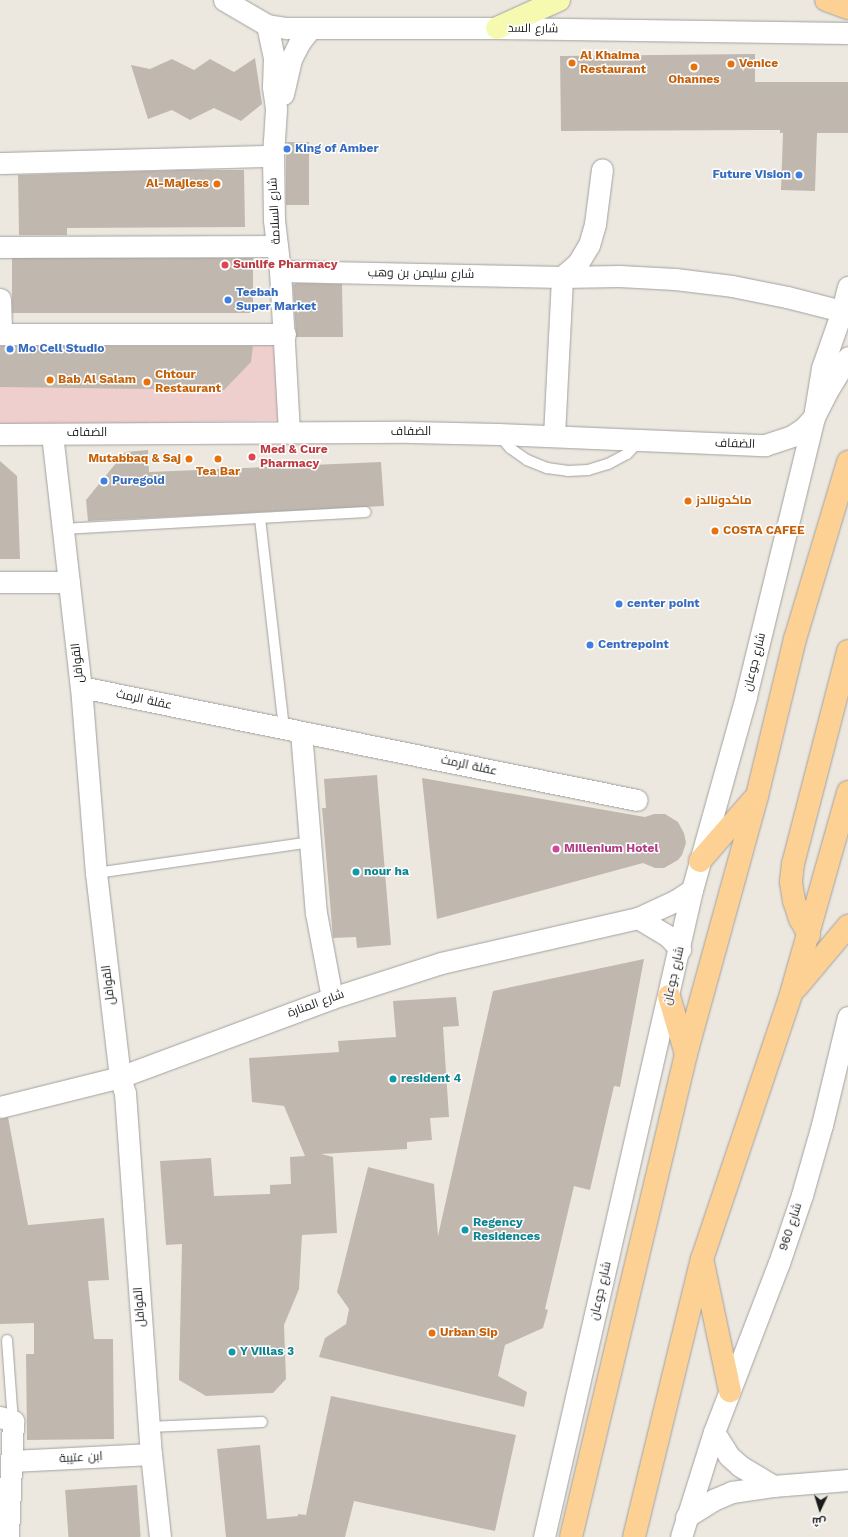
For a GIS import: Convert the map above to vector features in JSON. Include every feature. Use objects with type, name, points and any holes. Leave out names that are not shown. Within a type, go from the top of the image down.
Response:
[{"type":"main road","points":[[497,28],[559,0]]},
{"type":"main road","points":[[826,0],[848,8]]},
{"type":"main road","points":[[571,1537],[686,1054],[757,796],[794,639],[848,462]]},
{"type":"main road","points":[[809,935],[800,918],[794,901],[791,882],[793,864],[848,651]]},
{"type":"main road","points":[[634,1537],[702,1259],[791,994],[809,935],[848,792]]},
{"type":"main road","points":[[700,861],[757,796]]},
{"type":"main road","points":[[791,994],[848,926]]},
{"type":"main road","points":[[669,996],[686,1054]]},
{"type":"main road","points":[[702,1259],[730,1391]]},
{"type":"street","name":"شارع السد","points":[[224,0],[267,25],[287,28],[497,28],[848,33]]},
{"type":"street","name":"شارع السلامة","points":[[267,25],[274,58],[273,87],[276,109],[273,156],[274,220],[280,271],[289,433]]},
{"type":"street","name":"شارع السلامة","points":[[276,109],[285,88],[291,59],[299,42],[310,28]]},
{"type":"street","points":[[0,162],[273,156]]},
{"type":"street","points":[[554,436],[562,278],[578,263],[589,244],[595,224],[602,168]]},
{"type":"street","points":[[0,247],[277,246]]},
{"type":"street","name":"شارع سليمن بن وهب","points":[[280,271],[562,278],[633,277],[675,279],[732,286],[787,297],[842,311]]},
{"type":"street","name":"شارع جوعان","points":[[544,1537],[680,949],[692,890],[744,703],[814,417],[822,368],[842,311],[848,287]]},
{"type":"street","points":[[0,299],[0,334],[284,334]]},
{"type":"street","name":"شارع جوعان","points":[[814,417],[826,393],[848,357]]},
{"type":"street","name":"الضفاف","points":[[0,434],[498,434],[765,445],[792,436],[804,428],[814,417]]},
{"type":"street","name":"القوافل","points":[[52,434],[81,687],[96,873],[120,1077],[125,1093],[151,1454],[160,1537]]},
{"type":"street","points":[[0,582],[69,582]]},
{"type":"street","name":"عقلة الرمث","points":[[81,687],[637,800]]},
{"type":"street","points":[[292,730],[310,842],[316,913],[332,998]]},
{"type":"street","name":"شارع المنارة","points":[[0,1107],[120,1077],[332,998],[441,963],[638,918],[675,901],[692,890]]},
{"type":"street","points":[[638,918],[668,936],[680,949]]},
{"type":"street","name":"شارع 960","points":[[714,1432],[779,1263],[802,1195],[822,1125],[848,1016]]},
{"type":"street","points":[[6,1419],[12,1461],[8,1537]]},
{"type":"street","points":[[714,1432],[729,1456],[740,1466],[773,1486]]},
{"type":"street","points":[[681,1537],[686,1517],[714,1432]]},
{"type":"street","name":"ابن عتيبة","points":[[12,1461],[151,1454]]},
{"type":"street","points":[[686,1517],[713,1500],[732,1492],[773,1486],[848,1480]]},
{"type":"lane","points":[[498,434],[510,448],[528,460],[547,468],[568,471],[588,470],[608,464],[627,454],[641,440]]},
{"type":"lane","points":[[63,529],[366,512]]},
{"type":"lane","points":[[260,518],[292,730]]},
{"type":"lane","points":[[96,873],[310,842]]},
{"type":"lane","points":[[6,1419],[7,1340]]},
{"type":"lane","points":[[149,1427],[262,1422]]},
{"type":"shaded area","points":[[0,336],[278,343],[280,420],[0,426]]},
{"type":"building","points":[[755,54],[755,82],[848,82],[848,133],[817,133],[815,191],[781,190],[783,133],[780,133],[780,130],[561,131],[560,56]]},
{"type":"building","points":[[255,58],[262,104],[241,121],[214,108],[190,120],[172,110],[148,119],[131,65],[150,69],[172,59],[194,70],[210,59],[234,72]]},
{"type":"building","points":[[286,142],[309,142],[309,205],[286,205]]},
{"type":"building","points":[[178,170],[244,170],[245,227],[67,228],[67,235],[19,235],[18,175]]},
{"type":"building","points":[[12,258],[253,258],[253,313],[12,313]]},
{"type":"building","points":[[296,283],[342,284],[343,337],[296,337],[293,285]]},
{"type":"building","points":[[0,346],[253,346],[251,362],[224,390],[0,387]]},
{"type":"building","points":[[148,450],[149,472],[381,462],[384,506],[88,521],[86,500],[125,452]]},
{"type":"building","points":[[0,461],[17,476],[20,559],[0,559]]},
{"type":"building","name":"nour ha","points":[[377,775],[391,945],[357,948],[356,937],[333,938],[322,808],[326,808],[324,779]]},
{"type":"building","name":"Millenium Hotel","points":[[422,778],[645,817],[654,814],[665,814],[678,822],[684,833],[686,843],[682,855],[678,860],[664,868],[655,868],[643,863],[437,919]]},
{"type":"building","points":[[644,959],[620,1087],[614,1086],[590,1190],[574,1186],[545,1309],[548,1310],[543,1328],[505,1345],[498,1376],[527,1392],[524,1407],[319,1357],[325,1338],[346,1324],[349,1309],[337,1292],[368,1167],[434,1184],[438,1236],[493,991]]},
{"type":"building","points":[[456,997],[459,1026],[443,1027],[449,1117],[430,1118],[432,1140],[407,1142],[407,1149],[321,1154],[333,1157],[337,1233],[302,1235],[299,1289],[284,1325],[286,1379],[273,1393],[206,1396],[179,1380],[182,1244],[166,1245],[160,1161],[211,1158],[214,1196],[270,1194],[270,1185],[291,1184],[290,1157],[305,1156],[284,1106],[252,1102],[249,1058],[339,1052],[338,1041],[396,1037],[393,1001]]},
{"type":"building","points":[[8,1117],[28,1225],[104,1218],[109,1280],[88,1281],[94,1339],[113,1339],[114,1439],[27,1440],[26,1354],[34,1354],[34,1323],[0,1324],[0,1119]]},
{"type":"building","points":[[331,1396],[516,1435],[495,1531],[354,1501],[345,1537],[226,1537],[217,1449],[260,1445],[267,1519],[298,1516],[298,1514],[306,1515]]},
{"type":"building","points":[[137,1485],[141,1537],[68,1537],[65,1490]]},
{"type":"place","name":"Al Khaima Restaurant","points":[[572,63]]},
{"type":"place","name":"Venice","points":[[731,64]]},
{"type":"place","name":"Ohannes","points":[[694,67]]},
{"type":"place","name":"King of Amber","points":[[287,149]]},
{"type":"place","name":"Future Vision","points":[[799,175]]},
{"type":"place","name":"Al-Majless","points":[[217,184]]},
{"type":"place","name":"Sunlife Pharmacy","points":[[225,265]]},
{"type":"place","name":"Teebah Super Market","points":[[228,300]]},
{"type":"place","name":"Mo Cell Studio","points":[[10,349]]},
{"type":"place","name":"Bab Al Salam","points":[[50,380]]},
{"type":"place","name":"Chtour Restaurant","points":[[147,382]]},
{"type":"place","name":"Med & Cure Pharmacy","points":[[252,457]]},
{"type":"place","name":"Mutabbaq & Saj","points":[[189,459]]},
{"type":"place","name":"Tea Bar","points":[[218,459]]},
{"type":"place","name":"Puregold","points":[[104,481]]},
{"type":"place","name":"ماكدونالدز","points":[[688,501]]},
{"type":"place","name":"COSTA CAFEE","points":[[715,531]]},
{"type":"place","name":"center point","points":[[619,604]]},
{"type":"place","name":"Centrepoint","points":[[590,645]]},
{"type":"place","name":"Millenium Hotel","points":[[556,849]]},
{"type":"place","name":"nour ha","points":[[356,872]]},
{"type":"place","name":"resident 4","points":[[393,1079]]},
{"type":"place","name":"Regency Residences","points":[[465,1230]]},
{"type":"place","name":"Urban Sip","points":[[432,1333]]},
{"type":"place","name":"Y Villas 3","points":[[232,1352]]}]
